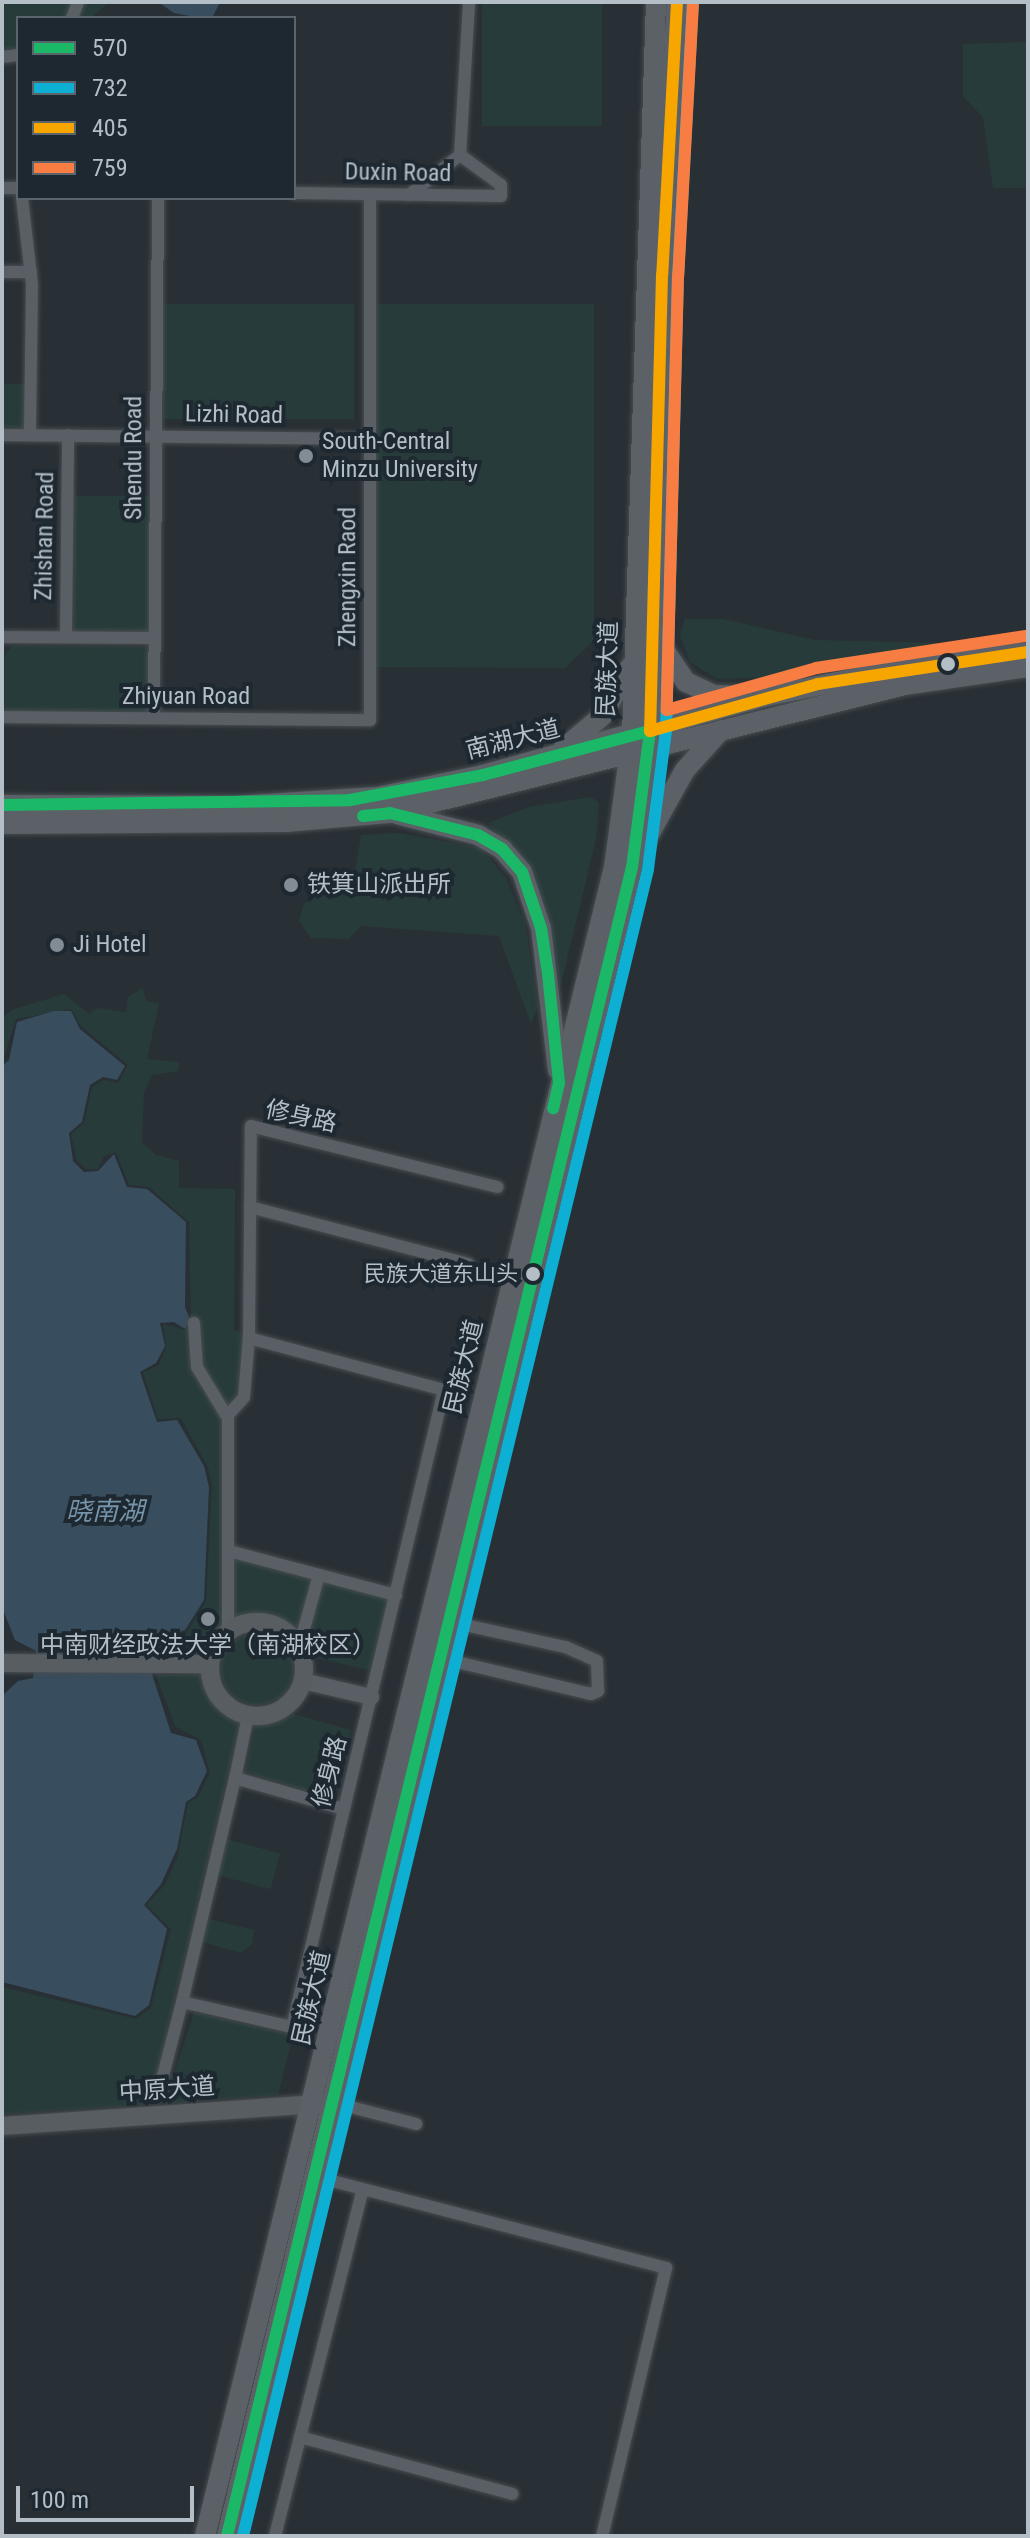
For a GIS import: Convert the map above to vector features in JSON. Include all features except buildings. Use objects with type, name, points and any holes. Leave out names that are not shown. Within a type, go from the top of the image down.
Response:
[{"type":"main road","name":"民族大道","points":[[227,2536],[317,2177],[325,2104],[416,1663],[614,867],[640,743],[635,657],[656,2]]},
{"type":"main road","name":"民族大道","points":[[205,2536],[325,2104],[440,1665],[632,867],[640,743],[654,634],[662,275],[677,2]]},
{"type":"main road","points":[[654,634],[678,674],[697,689],[762,697]]},
{"type":"main road","name":"南湖大道","points":[[2,824],[287,822],[390,813],[640,743],[762,697],[930,663],[1028,652]]},
{"type":"main road","points":[[554,756],[602,716],[635,657]]},
{"type":"main road","name":"南湖大道","points":[[2,805],[350,800],[554,756],[722,729],[905,685],[1028,667]]},
{"type":"main road","points":[[632,867],[685,770],[722,729]]},
{"type":"main road","points":[[390,813],[478,835],[502,849],[522,872],[541,928],[559,1083]]},
{"type":"main road","points":[[247,1622],[270,1623],[299,1647],[303,1681],[297,1694],[276,1712],[248,1716],[218,1697],[210,1664],[228,1631],[247,1622]]},
{"type":"main road","points":[[8,1663],[210,1664]]},
{"type":"main road","name":"中原大道","points":[[2,2126],[325,2104]]},
{"type":"street","points":[[409,195],[460,155],[469,2]]},
{"type":"street","name":"Duxin Road","points":[[296,193],[501,196],[501,185],[460,155]]},
{"type":"street","name":"Zhengxin Raod","points":[[370,195],[370,720]]},
{"type":"street","points":[[22,200],[31,272],[30,435]]},
{"type":"street","name":"Shendu Road","points":[[154,718],[158,200]]},
{"type":"street","points":[[2,272],[31,272]]},
{"type":"street","name":"Lizhi Road","points":[[2,435],[370,439]]},
{"type":"street","name":"Zhishan Road","points":[[66,637],[68,435]]},
{"type":"street","points":[[2,646],[2,636],[155,638]]},
{"type":"street","name":"Zhiyuan Road","points":[[2,717],[370,720]]},
{"type":"street","name":"修身路","points":[[228,1631],[228,1415],[244,1397],[249,1338],[251,1126],[498,1187]]},
{"type":"street","points":[[250,1207],[469,1264]]},
{"type":"street","points":[[194,1323],[197,1367],[226,1415]]},
{"type":"street","name":"修身路","points":[[182,2002],[292,2027],[444,1390],[249,1338]]},
{"type":"street","points":[[229,1551],[396,1595]]},
{"type":"street","points":[[299,1647],[319,1575]]},
{"type":"street","points":[[416,1663],[461,1663],[591,1694],[600,1681],[597,1661],[565,1647],[451,1622]]},
{"type":"street","points":[[303,1681],[371,1697]]},
{"type":"street","points":[[159,2091],[248,1716]]},
{"type":"street","points":[[235,1778],[344,1809]]},
{"type":"street","points":[[325,2104],[416,2124]]},
{"type":"street","points":[[317,2177],[362,2192],[666,2268],[602,2536]]},
{"type":"street","points":[[275,2536],[362,2192]]},
{"type":"street","points":[[300,2437],[512,2494]]},
{"type":"green space","points":[[2,2],[109,2],[93,16],[16,16],[16,48],[2,49]]},
{"type":"green space","points":[[482,2],[602,2],[602,126],[482,126]]},
{"type":"green space","points":[[1028,42],[1028,188],[993,188],[983,117],[963,96],[963,44]]},
{"type":"green space","points":[[163,304],[354,304],[354,419],[163,419]]},
{"type":"green space","points":[[376,304],[594,304],[594,640],[565,668],[376,667]]},
{"type":"green space","points":[[2,384],[25,384],[25,427],[2,427]]},
{"type":"green space","points":[[74,496],[151,496],[151,631],[74,631]]},
{"type":"green space","points":[[685,619],[723,619],[814,640],[983,644],[845,663],[797,676],[717,679],[690,662],[680,635]]},
{"type":"green space","points":[[12,646],[150,647],[149,713],[5,712],[5,655]]},
{"type":"green space","points":[[591,797],[599,803],[596,839],[559,992],[541,894],[488,823],[529,807]]},
{"type":"green space","points":[[399,833],[481,848],[506,878],[525,923],[538,1007],[531,1024],[499,936],[361,926],[348,939],[311,938],[299,921],[304,904],[320,894],[352,890],[361,835]]},
{"type":"green space","points":[[143,988],[146,1001],[159,1003],[147,1059],[179,1062],[178,1071],[152,1075],[144,1092],[142,1142],[156,1155],[179,1161],[179,1188],[235,1189],[234,1330],[245,1334],[241,1393],[226,1415],[224,1624],[208,1641],[204,1655],[158,1655],[158,1643],[187,1633],[206,1601],[212,1486],[208,1467],[181,1418],[158,1419],[143,1372],[159,1365],[166,1347],[163,1324],[186,1330],[191,1318],[189,1222],[149,1187],[129,1185],[116,1152],[104,1156],[98,1169],[86,1169],[77,1161],[71,1134],[84,1123],[92,1087],[104,1080],[118,1083],[128,1065],[80,1025],[71,1009],[16,1019],[2,1063],[2,1018],[12,1010],[64,994],[89,1014],[97,1008],[126,1012],[128,997]]},
{"type":"green space","points":[[233,1556],[314,1578],[297,1631],[263,1614],[233,1619]]},
{"type":"green space","points":[[322,1580],[390,1598],[369,1670],[311,1657],[305,1642]]},
{"type":"green space","points":[[264,1633],[283,1643],[291,1655],[291,1683],[283,1695],[271,1703],[250,1705],[231,1695],[223,1683],[221,1662],[231,1643],[243,1635]]},
{"type":"green space","points":[[201,1674],[211,1703],[240,1722],[157,2073],[174,2075],[194,2012],[293,2035],[278,2095],[2,2114],[2,1987],[136,2019],[151,2008],[171,1929],[146,1905],[165,1885],[177,1859],[188,1803],[198,1797],[210,1773],[201,1740],[175,1726],[156,1675]]},
{"type":"green space","points":[[293,1714],[351,1730],[335,1799],[245,1772],[256,1725]]},
{"type":"green space","points":[[226,1839],[280,1853],[271,1889],[216,1875]]},
{"type":"green space","points":[[205,1918],[254,1930],[252,1944],[241,1953],[199,1941]]},
{"type":"water","points":[[158,2],[220,2],[213,16],[174,13]]},
{"type":"water","name":"晓南湖","points":[[54,1011],[71,1011],[80,1029],[125,1066],[117,1080],[103,1077],[90,1085],[82,1122],[69,1133],[73,1161],[84,1172],[98,1171],[114,1154],[127,1187],[147,1189],[186,1222],[185,1307],[190,1320],[185,1329],[174,1322],[160,1323],[165,1346],[156,1363],[140,1372],[157,1422],[177,1420],[204,1466],[209,1487],[204,1600],[185,1630],[155,1642],[151,1671],[171,1733],[196,1740],[207,1771],[195,1796],[186,1802],[177,1849],[161,1884],[144,1905],[167,1929],[149,2005],[135,2016],[2,1982],[2,1696],[18,1681],[33,1678],[36,1651],[15,1640],[2,1607],[2,1066],[9,1060],[17,1022]]},
{"type":"transit line","name":"405","points":[[677,2],[662,275],[650,731],[818,684],[1028,652]]},
{"type":"transit line","name":"732","points":[[243,2536],[648,869],[666,731],[678,276],[693,3]]},
{"type":"transit line","name":"759","points":[[693,3],[678,276],[667,710],[816,668],[1026,636]]},
{"type":"transit line","name":"570","points":[[2,805],[350,800],[483,775],[650,731],[632,867],[227,2536]]},
{"type":"transit line","name":"570","points":[[363,816],[390,813],[478,835],[502,849],[522,872],[541,928],[548,974],[559,1083],[553,1108]]},
{"type":"place","name":"South-Central Minzu University","points":[[306,456]]},
{"type":"place","name":"铁箕山派出所","points":[[291,885]]},
{"type":"place","name":"Ji Hotel","points":[[57,945]]},
{"type":"place","name":"民族大道东山头","points":[[533,1274]]},
{"type":"place","name":"中南财经政法大学（南湖校区）","points":[[208,1619]]}]
